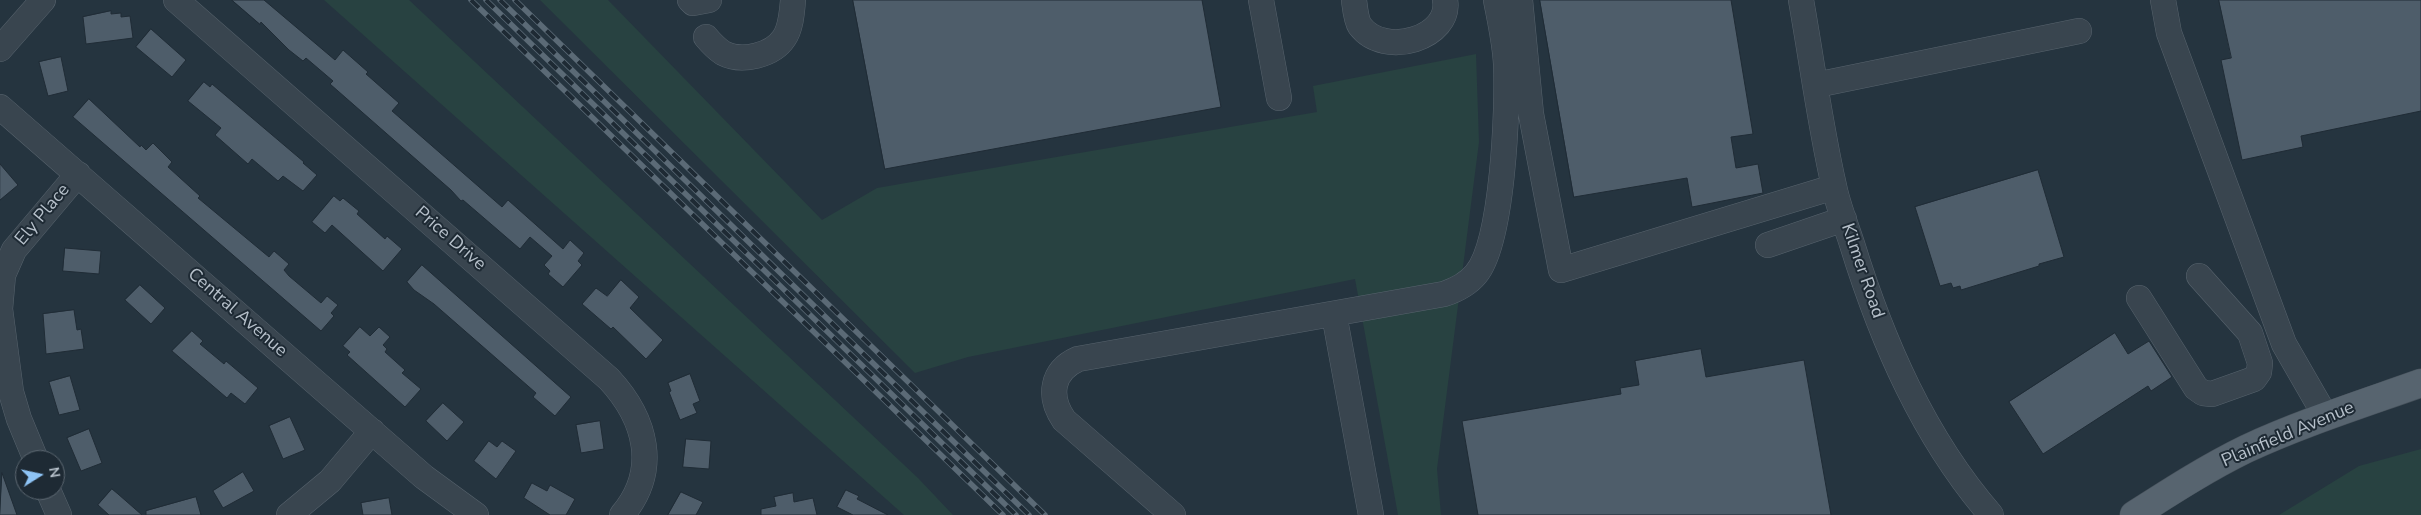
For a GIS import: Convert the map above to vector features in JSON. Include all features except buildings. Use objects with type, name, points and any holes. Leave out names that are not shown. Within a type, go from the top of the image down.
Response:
[{"type":"main road","name":"Plainfield Avenue","points":[[2134,515],[2188,480],[2246,449],[2326,417],[2421,383]]},
{"type":"street","points":[[0,49],[43,0]]},
{"type":"street","name":"Price Drive","points":[[176,0],[609,379],[626,397],[638,420],[644,446],[643,470],[637,493],[622,515]]},
{"type":"street","points":[[690,0],[693,3],[709,0]]},
{"type":"street","points":[[706,37],[725,54],[742,57],[757,56],[774,49],[785,38],[791,19],[793,0]]},
{"type":"street","points":[[1261,0],[1279,98]]},
{"type":"street","points":[[1354,0],[1359,25],[1370,36],[1382,41],[1398,43],[1417,39],[1430,31],[1442,18],[1445,0]]},
{"type":"street","points":[[1174,515],[1061,415],[1053,397],[1055,385],[1066,364],[1078,359],[1444,294],[1468,282],[1484,260],[1503,170],[1506,62],[1496,0]]},
{"type":"street","points":[[1520,0],[1531,114],[1561,270],[1834,187]]},
{"type":"street","name":"Kilmer Road","points":[[1801,0],[1834,187],[1861,274],[1904,379],[1944,452],[1990,513]]},
{"type":"street","points":[[2163,0],[2169,33],[2284,344],[2326,417]]},
{"type":"street","points":[[1816,85],[2079,31]]},
{"type":"street","name":"Central Avenue","points":[[0,107],[424,477],[476,515]]},
{"type":"street","name":"Ely Place","points":[[32,450],[19,419],[12,392],[0,309],[3,275],[14,250],[78,174]]},
{"type":"street","points":[[1768,245],[1844,219]]},
{"type":"street","points":[[2139,298],[2196,388],[2212,394],[2254,379],[2259,372],[2260,363],[2250,333],[2199,276]]},
{"type":"street","points":[[1334,314],[1371,515]]},
{"type":"street","points":[[288,515],[330,481],[372,431]]},
{"type":"street","points":[[53,500],[60,515]]},
{"type":"green space","points":[[324,0],[409,0],[918,478],[953,515],[904,515]]},
{"type":"green space","points":[[540,0],[608,0],[822,220],[877,188],[1317,112],[1313,86],[1476,54],[1479,142],[1437,469],[1441,515],[1398,515],[1355,279],[968,357],[915,373]]},
{"type":"green space","points":[[2421,449],[2421,515],[2279,515],[2359,466]]},
{"type":"railway","points":[[471,0],[1003,515]]},
{"type":"railway","points":[[486,0],[1016,515]]},
{"type":"railway","points":[[500,0],[1029,515]]},
{"type":"railway","points":[[515,0],[1045,515]]}]
